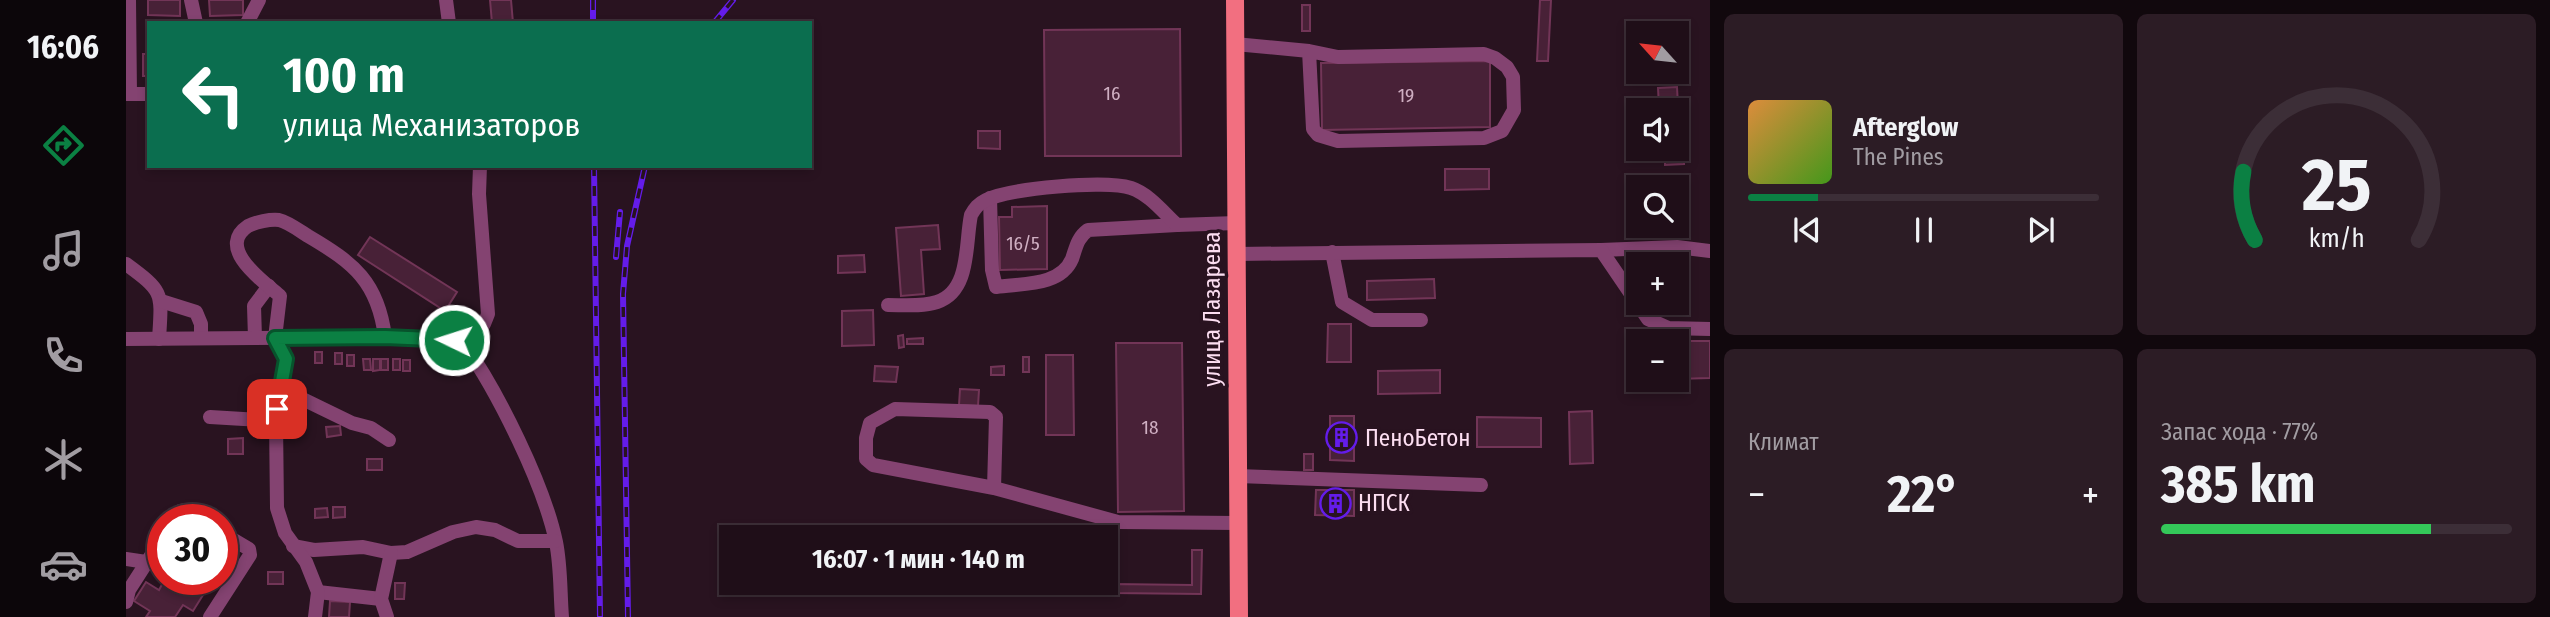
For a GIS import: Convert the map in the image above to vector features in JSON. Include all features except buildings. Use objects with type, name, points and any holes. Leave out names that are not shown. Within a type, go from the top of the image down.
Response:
[{"type":"main road","name":"улица Лазарева","points":[[1235,0],[1239,617]]},
{"type":"street","points":[[129,0],[128,94],[147,94]]},
{"type":"street","points":[[191,0],[196,21]]},
{"type":"street","points":[[248,21],[259,0]]},
{"type":"street","points":[[446,0],[449,21]]},
{"type":"street","points":[[1235,44],[1309,51],[1338,57],[1484,54],[1507,67],[1513,77],[1514,110],[1502,131],[1484,138],[1326,139],[1313,130],[1309,51]]},
{"type":"street","points":[[464,344],[484,324],[488,314],[479,194],[480,168]]},
{"type":"street","points":[[888,305],[935,303],[945,299],[960,282],[971,215],[976,207],[990,198],[1045,188],[1122,186],[1144,195],[1177,225]]},
{"type":"street","points":[[990,198],[992,270],[996,287],[1052,279],[1061,275],[1072,260],[1078,240],[1088,230],[1236,223]]},
{"type":"street","points":[[315,617],[318,592],[306,562],[293,546],[277,508],[275,421],[286,359],[275,338],[280,296],[238,254],[236,244],[244,230],[255,222],[281,220],[323,244],[360,273],[381,306],[385,337]]},
{"type":"street","points":[[1237,254],[1676,247],[1710,251]]},
{"type":"street","points":[[1601,250],[1648,319],[1656,325],[1710,329]]},
{"type":"street","points":[[1332,252],[1342,302],[1372,320],[1421,320]]},
{"type":"street","points":[[126,264],[153,284],[161,301],[159,339]]},
{"type":"street","points":[[255,338],[254,306],[269,286]]},
{"type":"street","points":[[161,301],[196,312],[201,324],[201,338]]},
{"type":"street","points":[[126,340],[385,337],[439,338],[464,344],[509,425],[535,484],[555,541],[562,617]]},
{"type":"street","points":[[282,389],[352,423],[371,428],[389,440]]},
{"type":"street","points":[[995,488],[996,417],[990,412],[895,410],[870,424],[866,438],[866,459],[873,465],[995,488],[1118,522],[1238,523]]},
{"type":"street","points":[[209,417],[275,421]]},
{"type":"street","points":[[1238,476],[1481,485]]},
{"type":"street","points":[[293,546],[314,550],[363,547],[391,553],[407,552],[453,532],[476,527],[495,530],[518,541],[555,541]]},
{"type":"street","points":[[238,542],[249,549],[250,555],[238,574]]},
{"type":"street","points":[[387,617],[381,600],[391,553]]},
{"type":"street","points":[[126,602],[136,560]]},
{"type":"street","points":[[318,592],[381,600]]},
{"type":"street","points":[[210,617],[224,595]]},
{"type":"railway","points":[[593,0],[593,21]]},
{"type":"railway","points":[[716,21],[733,0]]},
{"type":"railway","points":[[594,168],[600,617]]},
{"type":"railway","points":[[628,617],[623,294],[627,246],[645,168]]},
{"type":"railway","points":[[616,257],[620,212]]},
{"type":"place","name":"ПеноБетон","points":[[1342,438]]},
{"type":"place","name":"НПСК","points":[[1335,503]]},
{"type":"route","points":[[277,409],[286,359],[275,338],[385,337],[454,340]]}]
